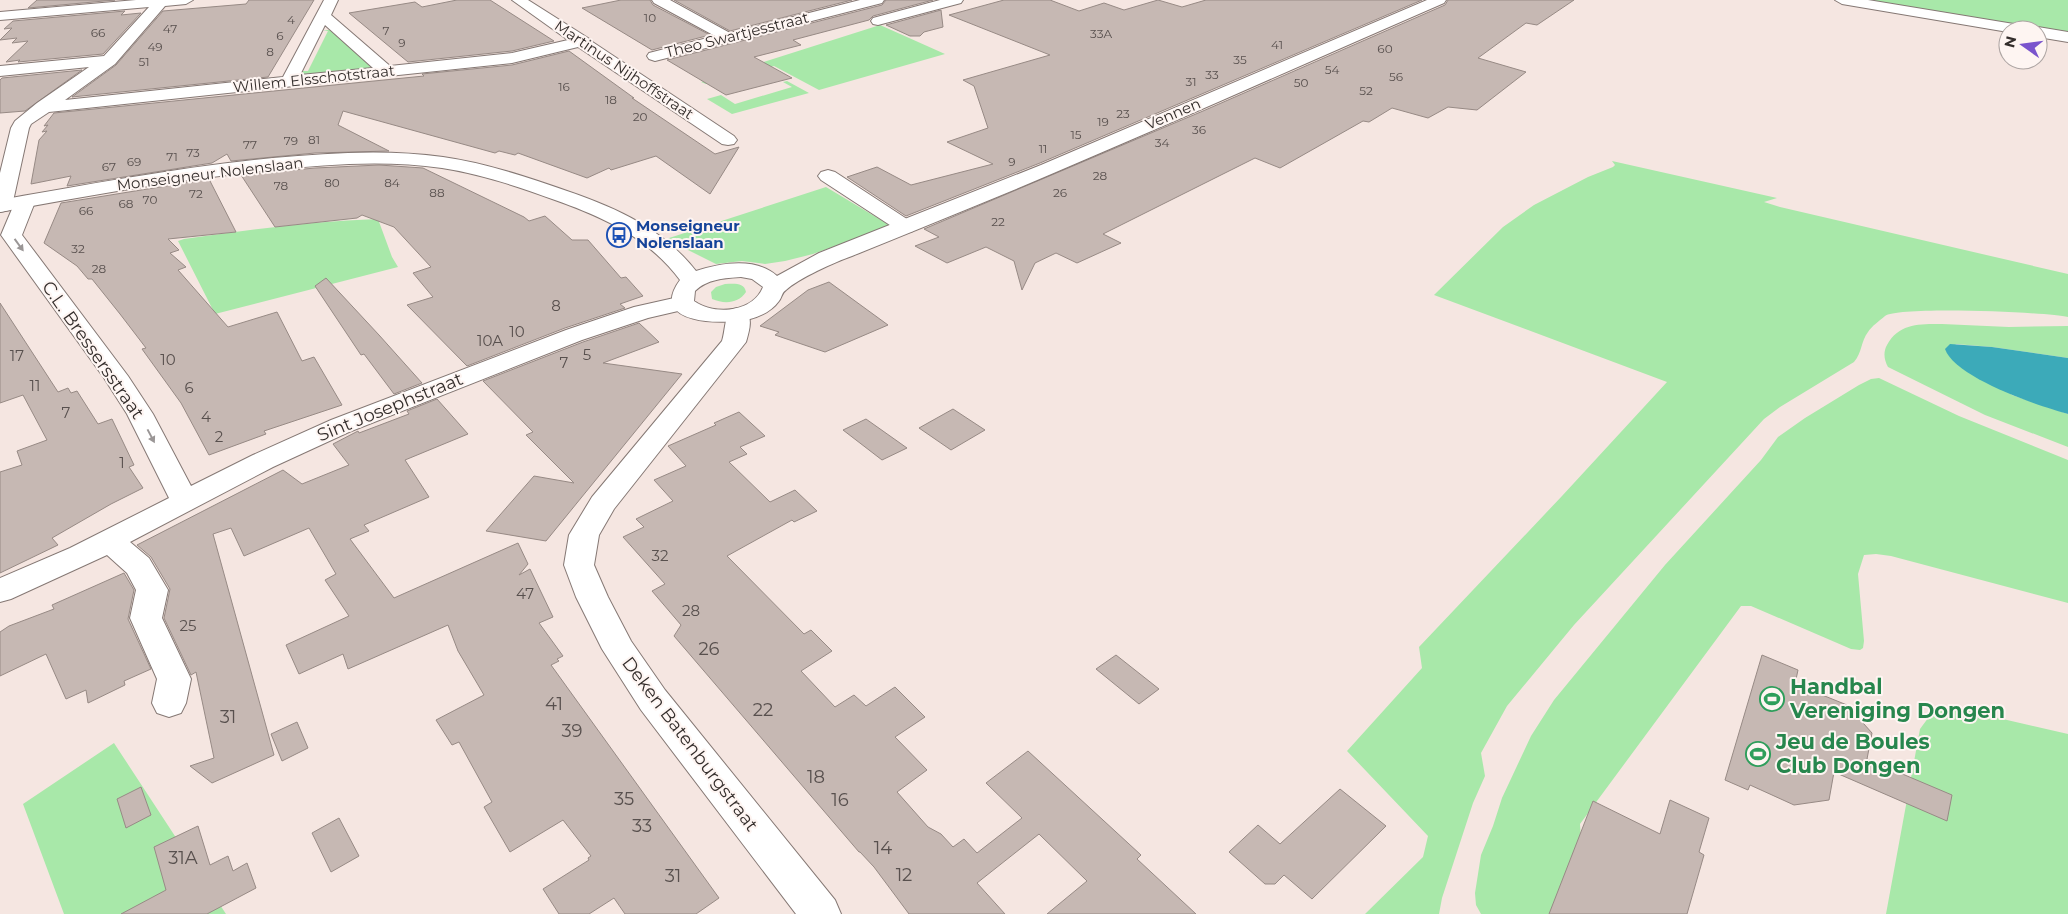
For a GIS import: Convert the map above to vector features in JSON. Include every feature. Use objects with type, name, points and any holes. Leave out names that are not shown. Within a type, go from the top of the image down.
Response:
[{"type":"street","points":[[0,16],[186,0]]},
{"type":"street","points":[[289,81],[331,0]]},
{"type":"street","name":"Martinus Nijhoffstraat","points":[[520,0],[626,70],[636,80],[728,140]]},
{"type":"street","points":[[659,0],[727,37]]},
{"type":"street","name":"Theo Swartjesstraat","points":[[654,56],[877,0]]},
{"type":"street","points":[[878,21],[956,0]]},
{"type":"street","name":"Vennen","points":[[766,280],[906,227],[1057,165],[1439,0]]},
{"type":"street","points":[[1842,0],[1998,25]]},
{"type":"street","points":[[9,204],[20,128],[24,121],[109,61],[163,1]]},
{"type":"street","points":[[323,16],[386,71]]},
{"type":"street","points":[[736,22],[753,31]]},
{"type":"street","points":[[2048,34],[2068,37]]},
{"type":"street","name":"Willem Elsschotstraat","points":[[43,107],[512,58],[583,41]]},
{"type":"street","points":[[0,71],[109,61]]},
{"type":"street","name":"Monseigneur Nolenslaan","points":[[9,204],[174,176],[252,166],[353,159],[408,159],[479,170],[572,199],[599,210],[643,233],[671,255],[721,272]]},
{"type":"street","points":[[828,176],[906,227]]},
{"type":"street","name":"C.L. Bressersstraat","points":[[9,204],[11,235],[115,376],[140,414],[185,501]]},
{"type":"street","name":"Monseigneur Nolenslaan","points":[[671,255],[688,293]]},
{"type":"street","points":[[688,293],[688,309],[705,316],[721,317],[738,315],[754,310],[767,301],[773,292],[766,280],[741,270],[721,272]]},
{"type":"street","name":"Sint Josephstraat","points":[[0,591],[109,540],[331,430],[442,385],[688,293],[721,272]]},
{"type":"street","name":"Deken Batenburgstraat","points":[[738,315],[739,325],[734,342],[602,504],[584,535],[580,565],[592,597],[619,648],[653,700],[821,914]]},
{"type":"street","points":[[109,540],[138,566],[152,590],[146,618],[174,679],[169,703]]},
{"type":"green space","points":[[1860,0],[2068,0],[2068,34],[2048,31],[2048,20],[1998,20],[1998,23]]},
{"type":"green space","points":[[880,25],[945,54],[819,90],[774,66],[706,84],[701,82]]},
{"type":"green space","points":[[332,29],[373,66],[365,70],[303,74],[302,71],[308,71],[328,31],[323,31]]},
{"type":"green space","points":[[787,81],[809,93],[732,114],[707,99],[721,95],[735,104],[792,87],[783,82]]},
{"type":"green space","points":[[1612,161],[1777,198],[1764,202],[1780,207],[2068,274],[2068,317],[2004,312],[1943,311],[1916,311],[1885,316],[1866,336],[1859,355],[1854,362],[1780,407],[1764,419],[1574,625],[1507,706],[1481,753],[1485,776],[1473,803],[1442,898],[1439,914],[1365,914],[1423,857],[1428,836],[1347,751],[1422,668],[1419,647],[1667,382],[1434,295],[1503,227],[1534,205],[1588,177],[1613,167],[1615,165]]},
{"type":"green space","points":[[826,187],[891,226],[813,254],[765,264],[742,261],[716,264],[666,239]]},
{"type":"green space","points":[[378,219],[392,257],[398,267],[215,314],[178,241],[281,226]]},
{"type":"green space","points":[[725,284],[741,285],[746,292],[739,299],[731,302],[721,302],[712,299],[711,292],[716,287]]},
{"type":"green space","points":[[1942,324],[2009,327],[2068,326],[2068,358],[1992,347],[1955,344],[2012,395],[2068,414],[2068,447],[1985,415],[1888,367],[1885,359],[1885,350],[1898,332],[1911,326]]},
{"type":"green space","points":[[1879,378],[1959,416],[2068,460],[2068,603],[1891,556],[1876,554],[1864,555],[1858,574],[1864,641],[1863,648],[1860,650],[1851,649],[1751,606],[1741,606],[1580,824],[1586,914],[1481,914],[1476,905],[1475,893],[1481,855],[1502,798],[1531,736],[1554,700],[1665,565],[1761,460],[1778,437],[1859,385],[1871,379]]},
{"type":"green space","points":[[1934,710],[1964,710],[2068,734],[2068,914],[1886,914],[1920,729]]},
{"type":"green space","points":[[114,743],[226,914],[64,914],[23,804]]},
{"type":"water","points":[[1950,344],[1992,347],[2068,358],[2068,414],[2019,398],[1964,370],[1952,360],[1945,349]]},
{"type":"building","points":[[37,0],[115,0],[28,8]]},
{"type":"building","points":[[249,0],[314,0],[268,77],[72,97],[116,65],[163,11],[246,4]]},
{"type":"building","points":[[457,0],[490,0],[554,41],[512,51],[408,62],[349,13],[415,2],[422,7]]},
{"type":"building","points":[[621,0],[650,0],[653,5],[710,35],[652,50],[582,8]]},
{"type":"building","points":[[674,0],[852,0],[730,31]]},
{"type":"building","points":[[886,0],[933,0],[873,16],[869,20],[793,40],[801,45],[754,57],[792,78],[726,95],[667,60],[882,5]]},
{"type":"building","points":[[1004,0],[1050,0],[1079,11],[1104,3],[1124,10],[1158,0],[1182,7],[1206,0],[1422,0],[1040,163],[906,216],[847,177],[877,167],[911,185],[993,164],[947,142],[988,128],[974,86],[963,80],[1050,55],[949,15]]},
{"type":"building","points":[[1448,0],[1574,0],[1537,25],[1526,23],[1478,58],[1526,72],[1477,110],[1448,107],[1428,118],[1392,108],[1369,122],[1363,121],[1280,168],[1255,158],[1103,234],[1121,243],[1077,263],[1056,253],[1035,263],[1022,290],[1014,261],[986,247],[947,263],[915,246],[939,237],[924,229],[1203,111],[1445,5]]},
{"type":"building","points":[[941,10],[943,27],[924,32],[920,36],[910,36],[886,25]]},
{"type":"building","points":[[125,11],[121,15],[141,13],[103,54],[6,62],[28,41],[12,43],[17,38],[0,40],[12,28],[4,29],[13,21]]},
{"type":"building","points":[[569,51],[634,98],[632,98],[715,154],[739,147],[710,194],[656,156],[611,170],[609,168],[587,178],[518,153],[515,155],[499,151],[495,153],[343,111],[338,125],[389,151],[315,153],[231,161],[227,154],[212,163],[67,186],[71,176],[31,184],[39,140],[47,131],[42,132],[48,125],[44,126],[54,113],[424,76],[422,74],[512,65]]},
{"type":"building","points":[[82,70],[25,111],[0,113],[0,80],[2,78]]},
{"type":"building","points":[[379,165],[423,168],[529,221],[545,216],[572,240],[588,240],[621,278],[626,277],[643,296],[620,304],[625,308],[565,328],[467,366],[407,305],[433,297],[413,273],[431,267],[394,227],[362,215],[357,218],[275,227],[241,175],[315,168]]},
{"type":"building","points":[[209,179],[236,232],[168,239],[179,250],[170,253],[186,267],[178,270],[228,327],[277,312],[302,361],[314,357],[342,405],[264,431],[266,434],[209,455],[181,403],[142,349],[146,348],[120,314],[92,279],[88,279],[77,266],[44,243],[61,203]]},
{"type":"building","points":[[326,278],[422,383],[394,394],[364,354],[361,355],[315,286]]},
{"type":"building","points":[[829,282],[888,325],[825,352],[775,335],[779,332],[760,326],[808,290]]},
{"type":"building","points":[[0,303],[58,392],[68,388],[71,393],[77,391],[98,424],[112,419],[134,465],[129,467],[143,488],[52,538],[58,545],[0,573],[0,472],[22,465],[17,451],[47,440],[23,395],[0,403]]},
{"type":"building","points":[[639,323],[659,342],[603,363],[682,374],[546,541],[486,531],[534,476],[574,483],[526,435],[533,432],[483,381],[583,342]]},
{"type":"building","points":[[437,399],[468,434],[405,460],[429,497],[364,525],[369,531],[350,539],[394,598],[518,543],[528,564],[519,575],[530,569],[553,617],[539,623],[563,656],[557,659],[559,661],[551,665],[719,898],[696,914],[625,914],[614,898],[589,914],[559,914],[543,889],[589,860],[588,858],[591,856],[563,820],[510,852],[484,807],[492,802],[459,742],[452,745],[436,720],[484,695],[458,651],[448,625],[348,669],[343,654],[299,674],[286,645],[349,616],[325,580],[336,574],[309,528],[244,556],[231,528],[213,534],[274,755],[212,783],[190,766],[214,758],[196,672],[191,675],[164,618],[170,589],[151,557],[137,545],[283,470],[302,484],[349,465],[333,444],[358,431],[359,433],[409,414],[407,411]]},
{"type":"building","points":[[953,409],[985,430],[951,450],[919,428]]},
{"type":"building","points":[[739,412],[765,436],[740,447],[747,454],[729,462],[770,502],[795,490],[817,511],[794,522],[792,520],[727,556],[804,634],[811,630],[832,651],[801,671],[835,707],[854,695],[866,706],[895,687],[925,717],[895,737],[927,770],[897,792],[928,827],[941,834],[953,847],[964,839],[977,853],[1022,818],[986,783],[1028,751],[1141,855],[1137,859],[1196,914],[1047,914],[1087,881],[1039,834],[977,883],[1005,914],[909,914],[874,867],[859,852],[674,636],[681,625],[652,591],[665,584],[623,537],[644,527],[636,519],[673,501],[654,480],[686,466],[668,446],[716,425],[714,423]]},
{"type":"building","points":[[866,419],[907,448],[882,460],[843,430]]},
{"type":"building","points":[[124,573],[134,590],[128,619],[151,669],[124,681],[125,685],[88,703],[86,690],[66,699],[46,654],[0,676],[0,632],[9,626],[54,609],[52,605]]},
{"type":"building","points":[[1116,655],[1159,689],[1139,704],[1096,669]]},
{"type":"building","points":[[1762,655],[1798,670],[1795,684],[1847,705],[1872,733],[1867,759],[1952,795],[1947,821],[1834,772],[1829,800],[1794,805],[1750,785],[1748,790],[1725,780]]},
{"type":"building","points":[[297,722],[308,748],[282,761],[271,734]]},
{"type":"building","points":[[141,787],[151,815],[126,828],[117,799]]},
{"type":"building","points":[[1340,789],[1386,826],[1312,899],[1284,875],[1275,884],[1265,884],[1229,852],[1258,825],[1280,844]]},
{"type":"building","points":[[1670,800],[1709,818],[1699,852],[1704,855],[1687,914],[1549,914],[1593,801],[1660,834]]},
{"type":"building","points":[[339,818],[359,856],[331,872],[312,833]]},
{"type":"building","points":[[198,826],[210,865],[228,856],[233,871],[247,863],[256,888],[207,914],[121,914],[166,890],[154,847]]},
{"type":"place","name":"Monseigneur Nolenslaan","points":[[619,235]]},
{"type":"place","name":"Handbal Vereniging Dongen","points":[[1772,699]]},
{"type":"place","name":"Jeu de Boules Club Dongen","points":[[1758,754]]}]
